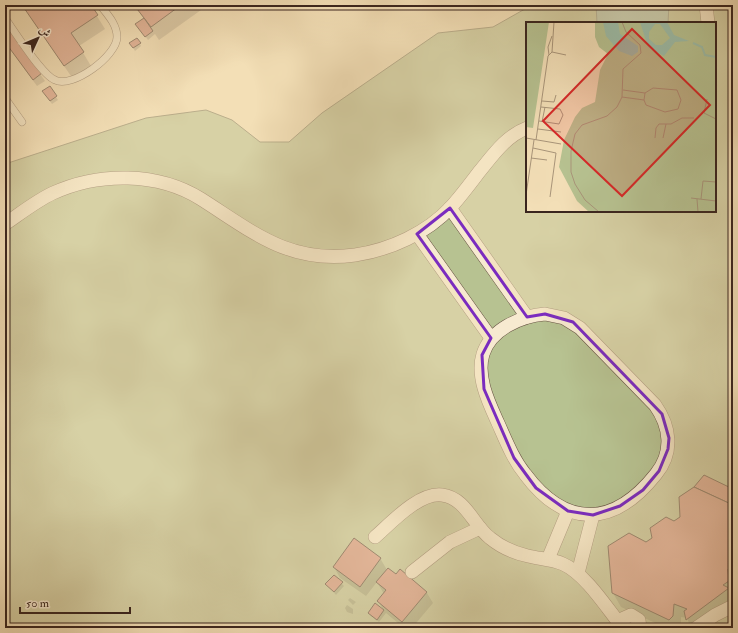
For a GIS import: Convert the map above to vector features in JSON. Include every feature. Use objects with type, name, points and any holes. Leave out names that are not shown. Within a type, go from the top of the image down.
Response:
[{"type":"street","points":[[706,5],[708,22]]},
{"type":"street","points":[[7,218],[68,187],[101,180],[152,180],[185,191],[262,239],[308,254],[324,257],[356,255],[388,247],[417,234],[450,208],[498,148],[509,138],[526,129]]},
{"type":"street","points":[[450,208],[526,317]]},
{"type":"street","points":[[417,234],[491,338]]},
{"type":"street","points":[[536,315],[555,315],[564,318],[580,328],[655,404],[662,414],[669,438],[668,450],[665,461],[643,490],[626,503],[607,512],[593,515],[579,514],[568,511],[550,500],[536,488],[524,474],[507,444],[488,400],[482,377],[482,355],[491,338],[508,325],[526,317],[536,315]]},
{"type":"street","points":[[374,537],[416,503],[432,495],[446,496],[459,502],[480,528],[502,546],[514,553],[548,559],[564,564],[578,573],[619,625],[622,618],[631,615],[639,620],[640,628]]},
{"type":"street","points":[[548,559],[568,511]]},
{"type":"street","points":[[578,573],[593,515]]},
{"type":"street","points":[[412,572],[450,542],[480,528]]},
{"type":"street","points":[[696,628],[715,615],[733,606]]},
{"type":"lane","points":[[5,18],[47,74],[57,82],[69,82],[105,59],[114,49],[117,36],[113,23],[100,5]]},
{"type":"lane","points":[[5,98],[22,122]]},
{"type":"highlighted area","points":[[450,208],[527,317],[545,314],[573,322],[662,414],[669,438],[668,449],[659,471],[643,490],[620,506],[593,515],[568,511],[536,488],[514,458],[484,389],[482,355],[491,338],[417,234]]},
{"type":"shaded area","points":[[532,5],[733,5],[733,628],[5,628],[5,164],[146,118],[206,110],[232,120],[260,142],[289,142],[322,113],[438,33],[493,27]]},
{"type":"shaded area","points":[[596,5],[669,5],[668,22],[597,22]]},
{"type":"building","points":[[22,5],[91,5],[98,15],[71,33],[84,52],[64,66]]},
{"type":"building","points":[[134,5],[181,5],[151,27]]},
{"type":"building","points":[[144,18],[153,31],[145,37],[135,24]]},
{"type":"building","points":[[5,22],[42,73],[33,80],[5,42]]},
{"type":"building","points":[[137,38],[141,43],[133,48],[129,43]]},
{"type":"building","points":[[50,86],[57,96],[50,101],[42,91]]},
{"type":"building","points":[[704,475],[733,489],[733,505],[694,487]]},
{"type":"building","points":[[694,487],[733,505],[733,570],[728,569],[729,581],[723,585],[729,588],[686,620],[684,611],[687,609],[674,604],[673,616],[669,620],[612,593],[608,546],[629,533],[646,542],[652,538],[650,528],[666,517],[674,521],[680,517],[679,497]]},
{"type":"building","points":[[354,538],[381,558],[360,587],[333,567]]},
{"type":"building","points":[[388,568],[396,574],[400,569],[427,592],[402,622],[377,601],[386,590],[376,582]]},
{"type":"building","points":[[334,575],[343,582],[334,592],[325,584]]},
{"type":"building","points":[[375,603],[384,610],[377,620],[368,613]]}]
